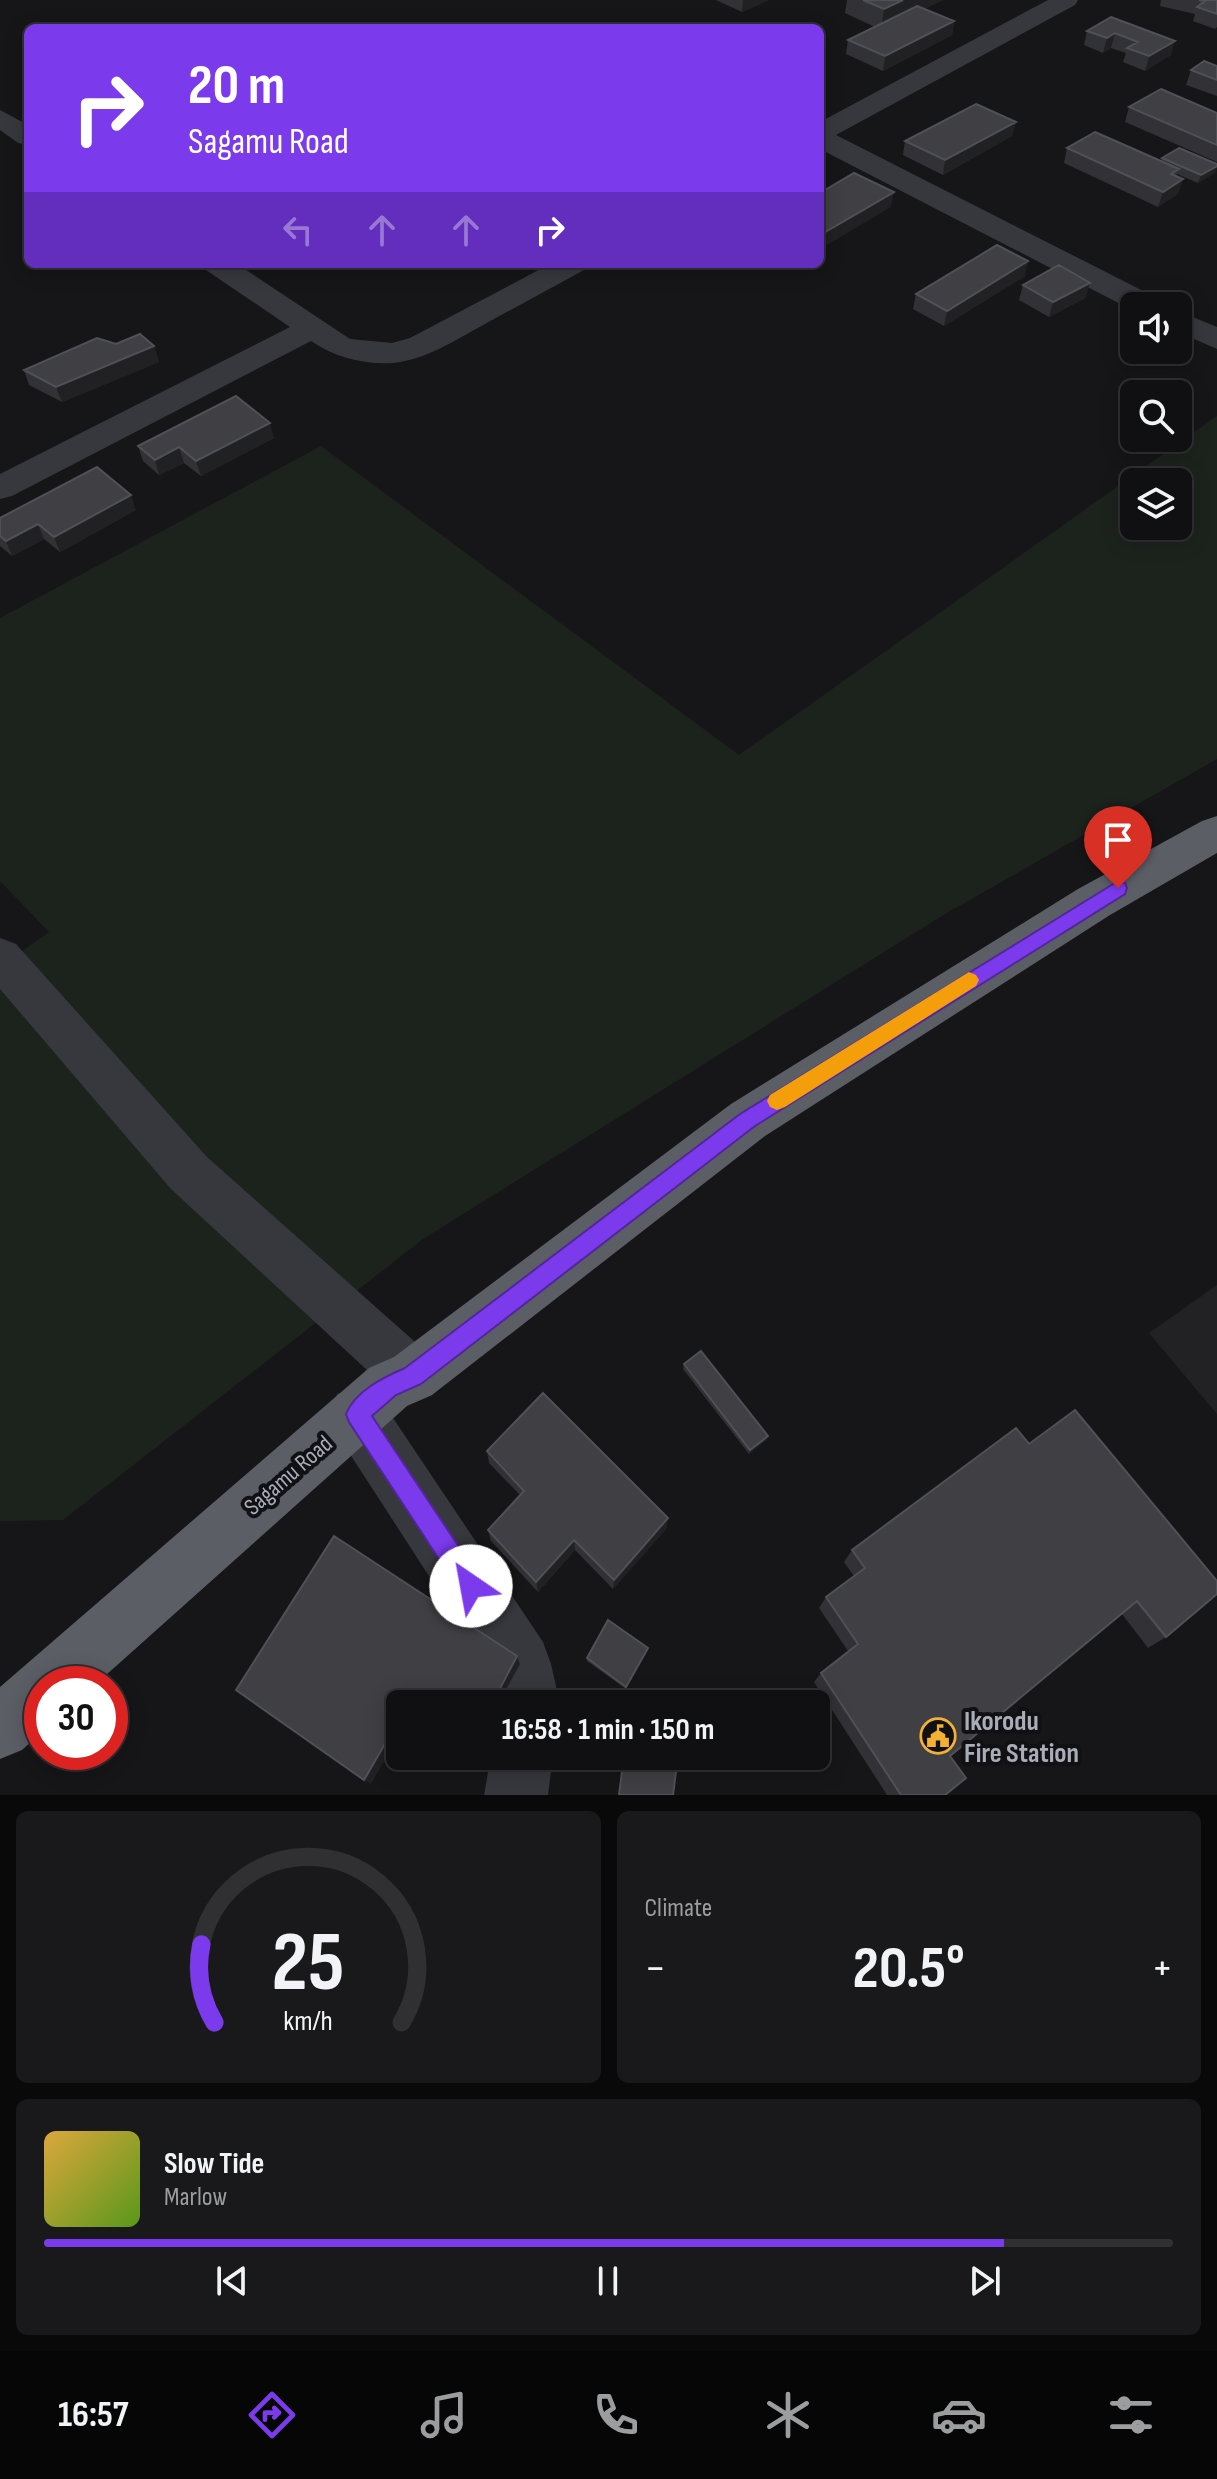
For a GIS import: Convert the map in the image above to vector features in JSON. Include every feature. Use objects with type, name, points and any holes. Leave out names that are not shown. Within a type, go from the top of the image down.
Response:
[{"type":"highway","name":"Sagamu Road","points":[[70,1666],[388,1387],[413,1376],[748,1120],[1094,902],[1217,833]]},
{"type":"highway","points":[[0,1728],[24,1707]]},
{"type":"street","points":[[824,133],[1066,0]]},
{"type":"street","points":[[0,118],[24,134]]},
{"type":"street","points":[[824,137],[1121,292]]},
{"type":"street","points":[[223,268],[342,348],[393,353],[421,345],[565,268]]},
{"type":"street","points":[[1192,327],[1217,339]]},
{"type":"street","points":[[0,488],[312,328]]},
{"type":"street","points":[[0,957],[189,1173],[413,1376]]},
{"type":"street","points":[[357,1414],[521,1664],[526,1690]]},
{"type":"street","points":[[516,1795],[520,1770]]},
{"type":"shaded area","points":[[1217,416],[1217,759],[945,914],[423,1239],[63,1520],[0,1521],[0,967],[49,932],[0,881],[0,618],[321,446],[739,755],[1120,485],[1120,540],[1192,540],[1192,468],[1144,468],[1166,452],[1192,452],[1192,434]]},
{"type":"shaded area","points":[[1217,1285],[1217,1414],[1149,1333]]},
{"type":"building","points":[[863,0],[903,0],[884,9]]},
{"type":"building","points":[[1199,0],[1217,0],[1217,14],[1197,7],[1205,1]]},
{"type":"building","points":[[917,6],[954,21],[885,56],[848,40]]},
{"type":"building","points":[[1111,17],[1175,41],[1149,56],[1127,48],[1138,42],[1115,33],[1107,38],[1087,31]]},
{"type":"building","points":[[1204,61],[1217,66],[1217,80],[1191,70]]},
{"type":"building","points":[[1161,89],[1217,113],[1217,145],[1129,107]]},
{"type":"building","points":[[976,104],[1016,122],[945,160],[905,141]]},
{"type":"building","points":[[1095,132],[1179,169],[1171,174],[1183,179],[1163,192],[1067,148]]},
{"type":"building","points":[[1179,148],[1217,166],[1201,175],[1162,158]]},
{"type":"building","points":[[854,173],[894,192],[824,233],[824,191]]},
{"type":"building","points":[[997,245],[1028,261],[947,311],[916,294]]},
{"type":"building","points":[[1059,265],[1090,283],[1053,302],[1023,285]]},
{"type":"building","points":[[140,334],[154,346],[56,387],[24,370],[97,338],[116,344]]},
{"type":"building","points":[[236,396],[270,423],[196,461],[179,447],[155,460],[138,446]]},
{"type":"building","points":[[97,467],[131,495],[54,537],[38,524],[6,541],[0,536],[0,518]]},
{"type":"building","points":[[701,1351],[768,1436],[750,1450],[684,1364]]},
{"type":"building","points":[[543,1393],[668,1518],[614,1580],[574,1540],[536,1582],[488,1530],[524,1491],[487,1451]]},
{"type":"building","points":[[1075,1410],[1217,1581],[1217,1594],[1166,1637],[1137,1601],[950,1756],[966,1778],[945,1795],[901,1795],[821,1673],[858,1644],[826,1597],[865,1568],[852,1550],[1016,1428],[1029,1444]]},
{"type":"building","points":[[334,1536],[517,1656],[499,1690],[386,1690],[386,1742],[364,1780],[236,1690]]},
{"type":"building","points":[[608,1620],[648,1648],[626,1687],[587,1658]]},
{"type":"building","points":[[622,1770],[676,1770],[673,1795],[619,1795]]},
{"type":"slow traffic","points":[[777,1101],[969,980]]},
{"type":"place","name":"Ikorodu Fire Station","points":[[938,1736]]},
{"type":"route","points":[[471,1586],[357,1414],[388,1387],[413,1376],[748,1120],[1118,888]]}]
